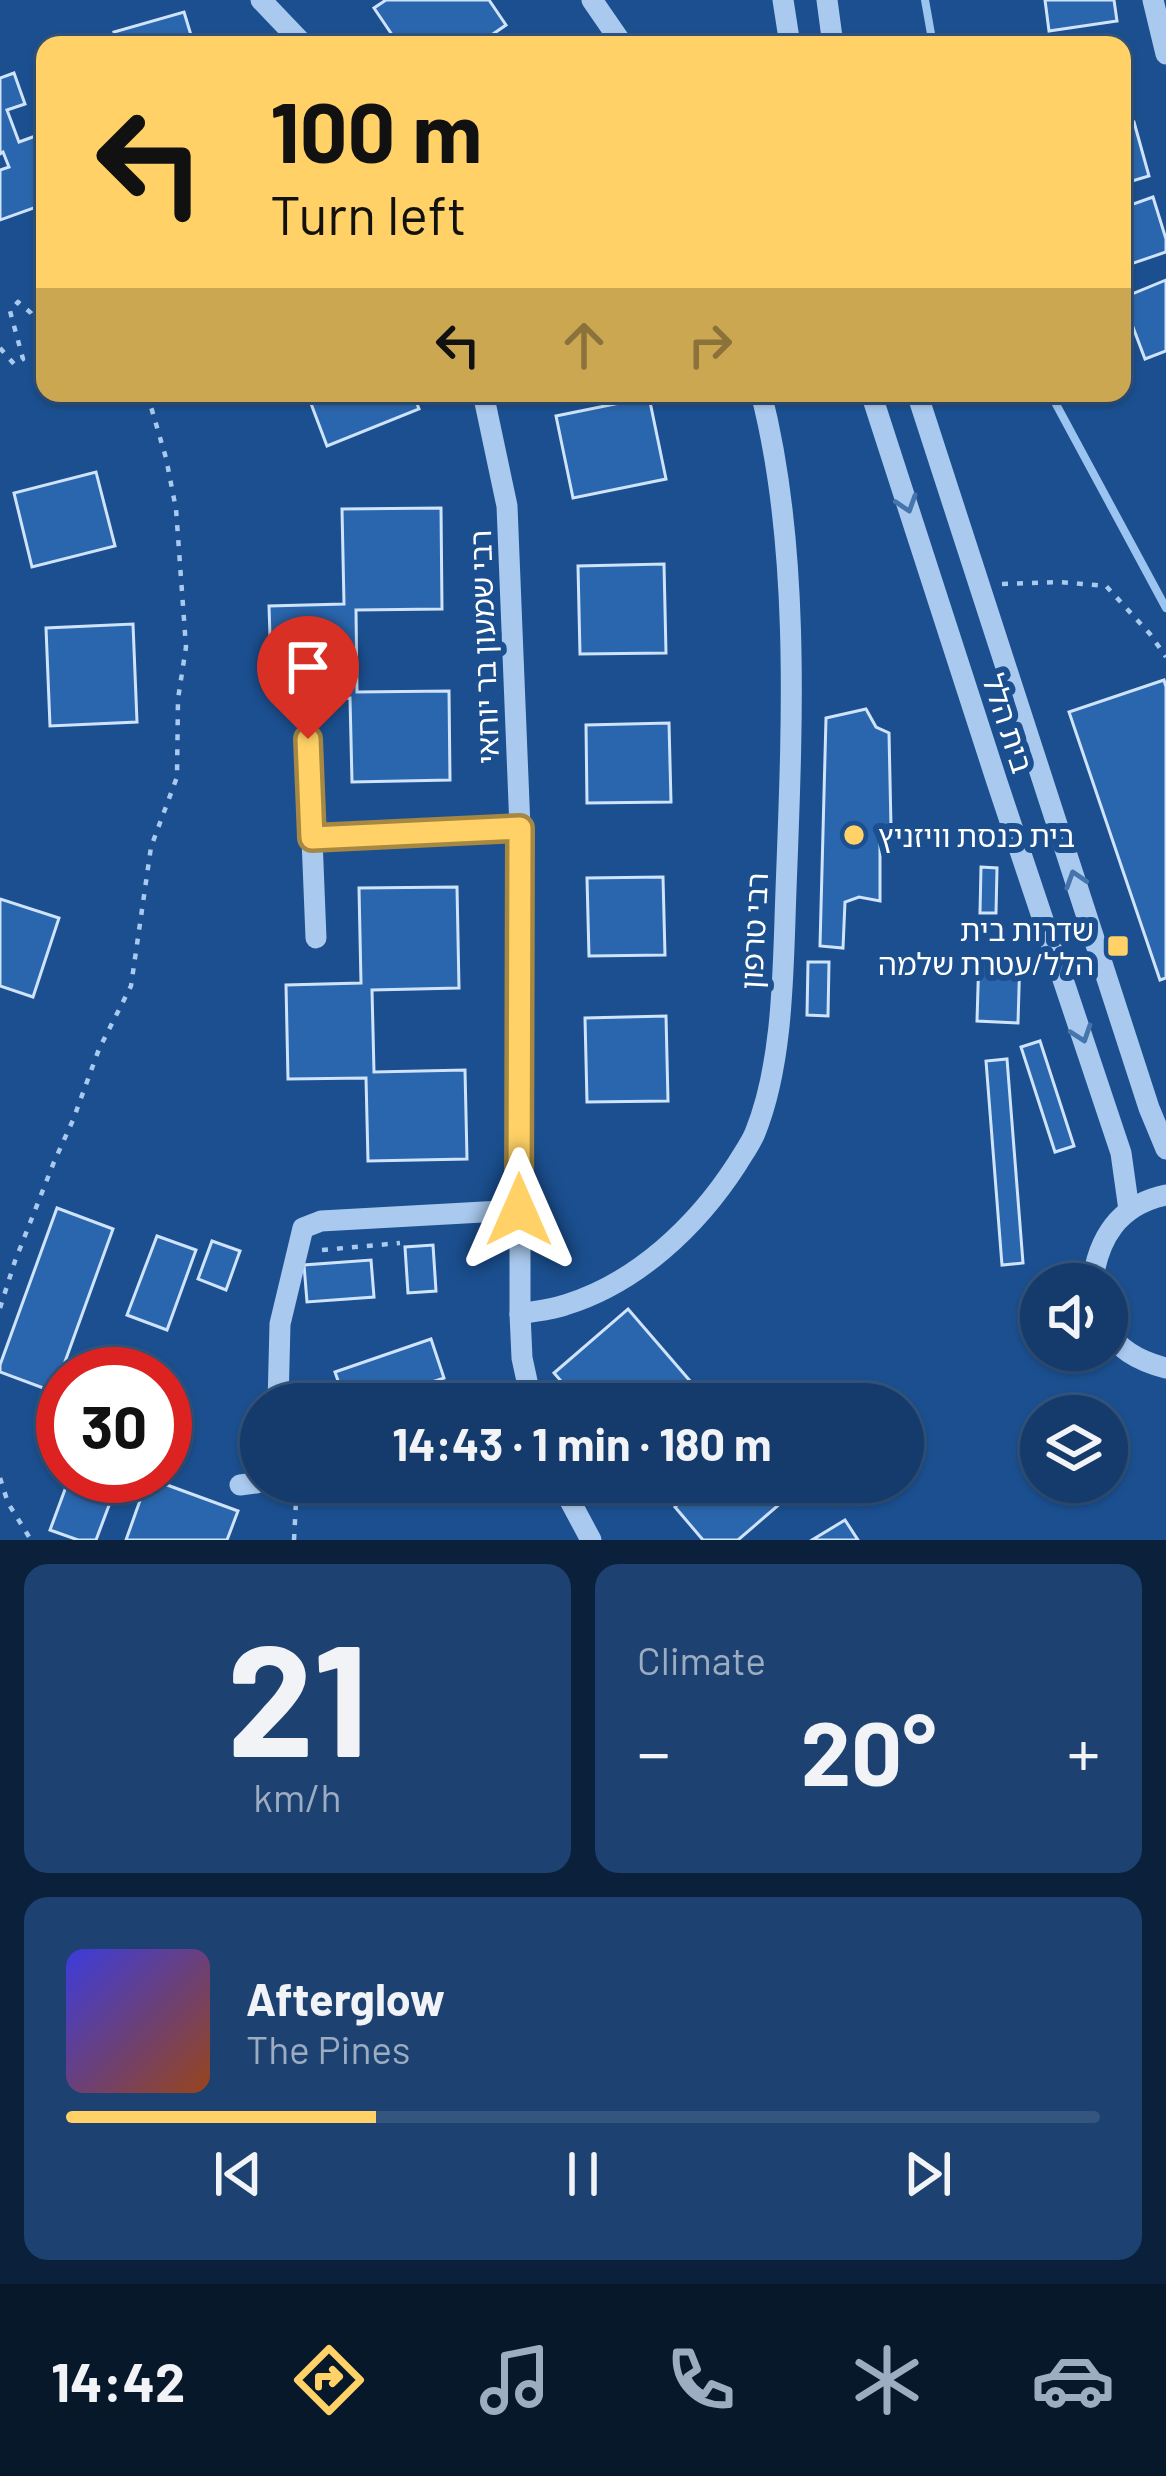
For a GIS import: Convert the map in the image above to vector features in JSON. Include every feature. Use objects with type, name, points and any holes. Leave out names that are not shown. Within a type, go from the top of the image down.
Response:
[{"type":"street","points":[[261,0],[295,36]]},
{"type":"street","points":[[592,0],[617,36]]},
{"type":"street","points":[[783,0],[789,36]]},
{"type":"street","points":[[826,0],[832,36]]},
{"type":"street","points":[[1154,0],[1166,54]]},
{"type":"street","name":"רבי שמעון בר יוחאי","points":[[485,402],[507,506],[520,828],[520,1314],[527,1383]]},
{"type":"street","name":"רבי טרפון","points":[[520,1314],[566,1305],[615,1282],[670,1246],[721,1189],[755,1134],[775,1060],[783,963],[790,681],[787,548],[763,402]]},
{"type":"street","name":"בית הלל","points":[[874,402],[1121,1153],[1129,1210]]},
{"type":"street","name":"בית הלל","points":[[920,402],[1166,1149]]},
{"type":"street","points":[[308,739],[316,938]]},
{"type":"street","points":[[312,838],[520,828]]},
{"type":"street","points":[[1095,1263],[1108,1230],[1129,1210],[1166,1195]]},
{"type":"street","points":[[279,1383],[280,1324],[303,1228],[321,1221],[519,1210]]},
{"type":"street","points":[[1128,1351],[1165,1370]]},
{"type":"street","points":[[571,1503],[591,1540]]},
{"type":"path","points":[[0,349],[14,364],[23,359],[10,311],[18,302],[36,320]]},
{"type":"path","points":[[0,1308],[99,1049],[131,986],[151,847],[177,777],[178,699],[186,647],[176,509],[150,402]]},
{"type":"path","points":[[977,579],[1006,585],[1106,586],[1166,657]]},
{"type":"path","points":[[294,1259],[314,1250],[405,1242]]},
{"type":"path","points":[[0,1478],[8,1503],[31,1540]]},
{"type":"path","points":[[295,1540],[296,1503]]},
{"type":"building","points":[[386,0],[489,0],[506,25],[490,36],[393,36],[374,8]]},
{"type":"building","points":[[1045,0],[1114,0],[1117,21],[1049,31]]},
{"type":"building","points":[[184,12],[191,36],[115,36],[114,32]]},
{"type":"building","points":[[14,73],[25,104],[7,110],[19,142],[36,136],[36,207],[0,220],[0,170],[9,167],[3,152],[0,154],[0,78]]},
{"type":"building","points":[[1131,123],[1149,176],[1131,181]]},
{"type":"building","points":[[1153,197],[1166,252],[1131,264],[1131,205]]},
{"type":"building","points":[[1166,280],[1166,351],[1145,359],[1131,322],[1131,294]]},
{"type":"building","points":[[310,402],[416,402],[419,409],[327,446]]},
{"type":"building","points":[[625,402],[650,402],[666,479],[573,498],[556,416]]},
{"type":"building","points":[[96,472],[115,546],[32,567],[14,493]]},
{"type":"building","points":[[441,508],[442,609],[356,610],[357,692],[449,691],[450,780],[352,782],[350,698],[272,700],[269,606],[344,604],[342,509]]},
{"type":"building","points":[[664,564],[666,653],[580,654],[578,566]]},
{"type":"building","points":[[133,624],[137,722],[50,726],[46,628]]},
{"type":"building","points":[[1164,680],[1166,978],[1160,980],[1069,712]]},
{"type":"building","name":"בית כנסת וויזניץ","points":[[866,709],[876,727],[889,733],[891,827],[880,843],[880,901],[859,897],[845,902],[843,948],[820,946],[826,718]]},
{"type":"building","points":[[669,723],[671,802],[587,803],[586,725]]},
{"type":"building","points":[[981,867],[997,868],[996,913],[980,913]]},
{"type":"building","points":[[663,877],[665,955],[589,956],[587,878]]},
{"type":"building","points":[[457,887],[459,988],[372,990],[374,1072],[465,1070],[467,1159],[368,1161],[366,1078],[288,1079],[286,985],[361,983],[359,888]]},
{"type":"building","points":[[0,899],[59,918],[33,997],[0,986]]},
{"type":"building","points":[[979,954],[1020,955],[1018,1023],[977,1021]]},
{"type":"building","points":[[808,962],[829,962],[828,1016],[807,1015]]},
{"type":"building","points":[[666,1016],[668,1101],[587,1102],[585,1018]]},
{"type":"building","points":[[1040,1041],[1074,1146],[1055,1152],[1021,1047]]},
{"type":"building","points":[[1007,1059],[1023,1263],[1002,1265],[986,1061]]},
{"type":"building","points":[[57,1208],[113,1229],[70,1347],[36,1347],[36,1385],[0,1372]]},
{"type":"building","points":[[157,1236],[196,1250],[167,1330],[127,1315]]},
{"type":"building","points":[[212,1241],[240,1251],[226,1290],[198,1279]]},
{"type":"building","points":[[433,1245],[436,1291],[408,1293],[405,1247]]},
{"type":"building","points":[[371,1260],[374,1297],[307,1302],[304,1265]]},
{"type":"building","points":[[628,1309],[692,1383],[563,1383],[554,1373]]},
{"type":"building","points":[[431,1339],[444,1378],[429,1383],[339,1383],[335,1372]]},
{"type":"building","points":[[192,1494],[238,1511],[227,1540],[126,1540],[139,1503],[192,1503]]},
{"type":"building","points":[[60,1503],[110,1503],[96,1540],[78,1540],[50,1530]]},
{"type":"building","points":[[679,1503],[781,1503],[738,1540],[703,1540],[675,1507]]},
{"type":"building","points":[[845,1520],[858,1540],[812,1540]]},
{"type":"waterway","points":[[925,0],[931,36]]},
{"type":"waterway","points":[[1055,402],[1166,608]]},
{"type":"place","name":"בית כנסת וויזניץ","points":[[854,835]]},
{"type":"place","name":"שדרות בית הלל/עטרת שלמה","points":[[1118,946]]},
{"type":"route","points":[[308,739],[312,838],[520,828],[519,1210]]}]
